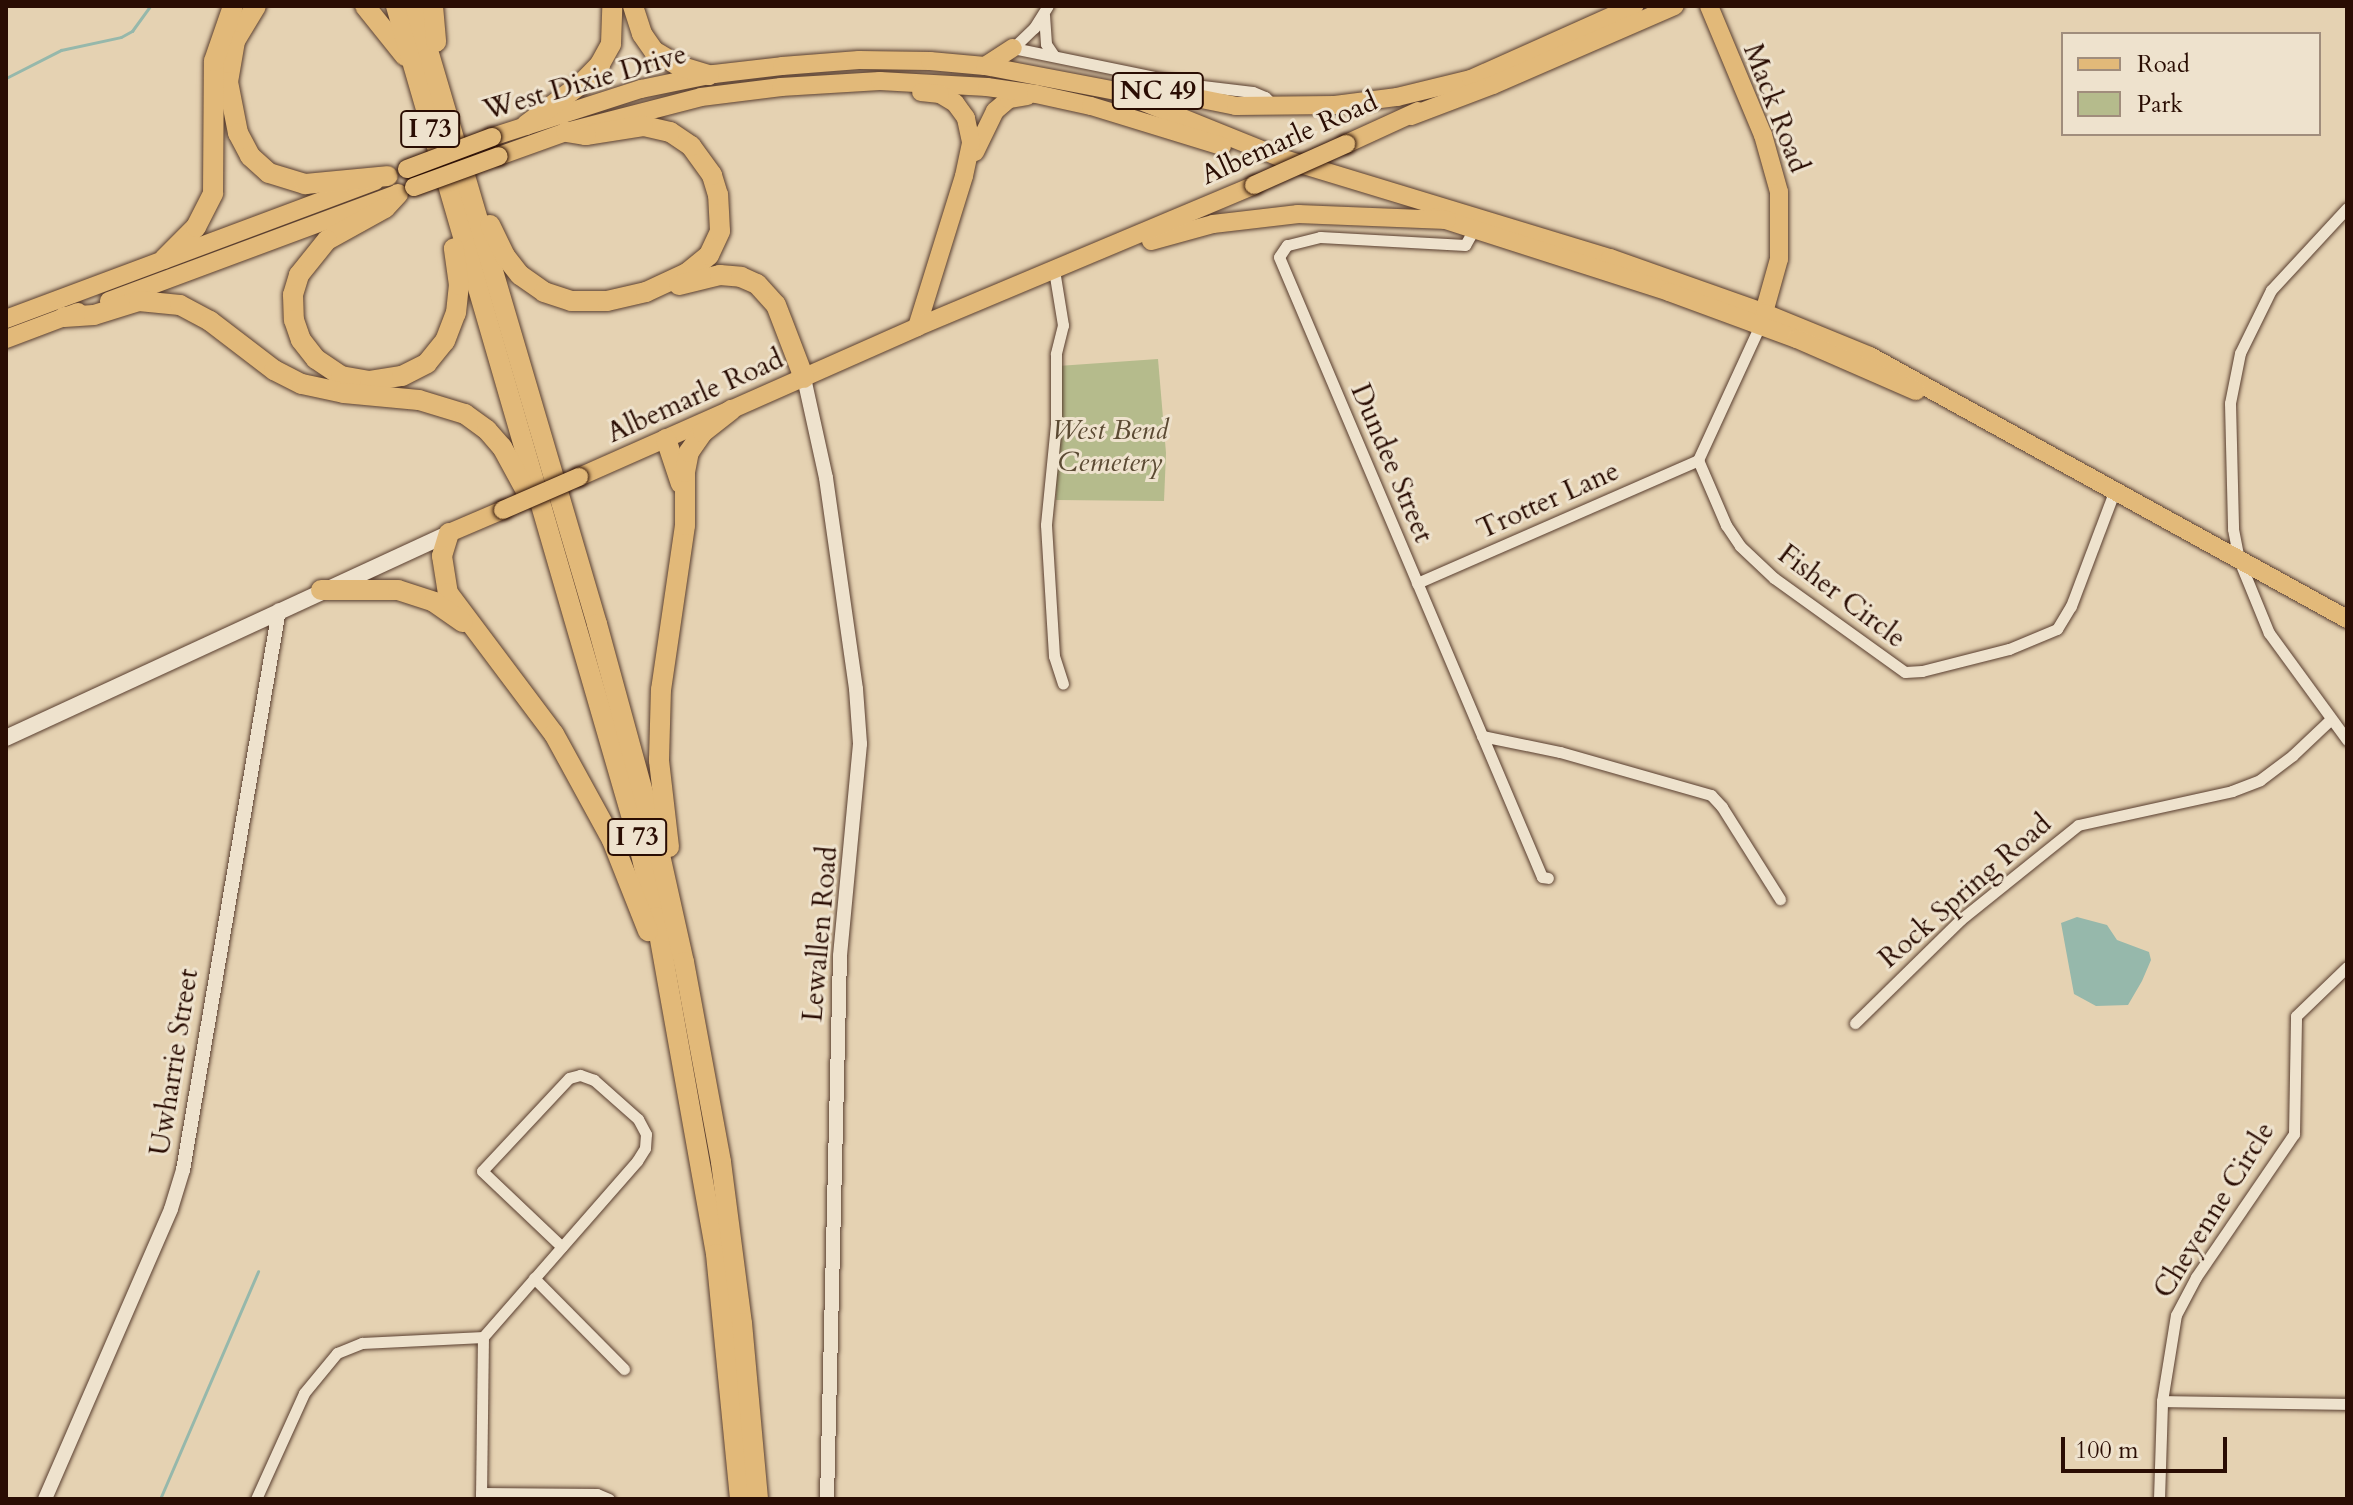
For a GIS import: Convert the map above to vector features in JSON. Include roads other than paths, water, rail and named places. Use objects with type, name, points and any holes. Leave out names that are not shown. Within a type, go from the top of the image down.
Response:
[{"type":"highway","points":[[164,259],[196,227],[213,193],[214,61],[233,6]]},
{"type":"highway","points":[[256,6],[235,41],[228,82],[238,133],[250,156],[269,173],[305,184],[400,186]]},
{"type":"highway","points":[[365,6],[412,65]]},
{"type":"highway","name":"I 73","points":[[396,6],[634,825],[673,1003],[716,1254],[740,1499]]},
{"type":"highway","name":"I 73","points":[[415,6],[605,653],[660,855],[684,962],[721,1162],[742,1323],[758,1499]]},
{"type":"highway","points":[[433,6],[437,47],[435,70]]},
{"type":"highway","points":[[526,125],[581,84],[600,64],[611,44],[612,6]]},
{"type":"highway","points":[[633,6],[642,34],[654,51],[679,66],[709,75]]},
{"type":"highway","points":[[566,132],[586,135],[629,126],[655,127],[676,135],[691,146],[712,175],[721,217],[714,249],[693,270],[646,292]]},
{"type":"highway","points":[[400,186],[385,208],[327,240],[306,263],[295,285],[292,307],[301,340],[324,366],[349,378],[379,381],[402,376],[427,363],[445,341],[456,313],[459,285],[445,213],[449,194]]},
{"type":"highway","points":[[471,195],[512,265],[544,292],[582,303],[720,275],[752,281],[776,305],[804,378]]},
{"type":"highway","points":[[64,317],[94,315],[139,301],[171,302],[198,313],[274,370],[302,384],[344,393],[419,400],[465,414],[487,430],[507,455],[526,492],[542,541],[556,558]]},
{"type":"highway","points":[[684,962],[659,760],[661,690],[679,572],[689,452],[703,432],[731,410]]},
{"type":"highway","points":[[666,439],[685,496]]},
{"type":"highway","points":[[449,533],[442,556],[448,593],[470,626],[517,680],[583,783],[628,879],[673,1003]]},
{"type":"highway","points":[[321,590],[398,590],[434,602],[470,626]]},
{"type":"main road","name":"NC 49","points":[[1043,76],[1060,70],[1214,103],[1275,107],[1397,97],[1471,79],[1634,6]]},
{"type":"main road","name":"Albemarle Road","points":[[6,738],[321,590],[917,327],[1675,6]]},
{"type":"main road","name":"Mack Road","points":[[1709,6],[1763,135],[1779,192],[1779,259],[1762,319]]},
{"type":"main road","points":[[985,66],[1013,48]]},
{"type":"main road","name":"West Dixie Drive","points":[[6,339],[400,186],[407,169],[492,137],[641,89],[709,75],[859,60],[985,66],[1130,95],[1203,133]]},
{"type":"main road","name":"Albemarle Road","points":[[1411,116],[1464,87],[1471,79]]},
{"type":"main road","name":"West Dixie Drive","points":[[6,319],[164,259],[499,156],[566,132],[701,97],[781,87],[880,81],[987,87],[1036,94],[1203,133]]},
{"type":"main road","points":[[880,81],[902,90],[940,94],[961,109],[971,135],[964,176],[917,327]]},
{"type":"main road","points":[[964,176],[995,111],[1009,99],[1036,94]]},
{"type":"main road","points":[[1203,133],[1447,221],[1762,319]]},
{"type":"main road","points":[[1203,133],[1610,258],[1762,319],[1912,390],[1930,392],[2347,619]]},
{"type":"main road","points":[[1102,250],[1130,248],[1176,233],[1256,218],[1353,214],[1447,221]]},
{"type":"street","points":[[1046,10],[1013,48],[1194,85],[1253,92],[1265,97],[1275,107]]},
{"type":"street","points":[[1046,10],[1046,44],[1054,56]]},
{"type":"street","points":[[2347,208],[2271,290],[2240,353],[2230,403],[2233,529],[2239,560],[2269,633],[2347,740]]},
{"type":"street","name":"Dundee Street","points":[[1474,229],[1465,245],[1320,237],[1287,245],[1279,257],[1542,877],[1548,878]]},
{"type":"street","points":[[1054,270],[1063,325],[1056,354],[1056,424],[1046,525],[1054,656],[1063,684]]},
{"type":"street","points":[[1698,460],[1762,319]]},
{"type":"street","name":"Lewallen Road","points":[[804,378],[826,478],[856,689],[860,744],[840,956],[827,1499]]},
{"type":"street","name":"Trotter Lane","points":[[1417,583],[1698,460]]},
{"type":"street","name":"Fisher Circle","points":[[1698,460],[1726,525],[1740,546],[1810,605],[1905,672],[1922,671],[2009,649],[2057,629],[2071,606],[2114,492]]},
{"type":"street","name":"Uwharrie Street","points":[[45,1499],[171,1209],[183,1170],[279,610]]},
{"type":"street","name":"Rock Spring Road","points":[[1855,1023],[1960,920],[2078,825],[2232,791],[2260,780],[2293,755],[2331,719]]},
{"type":"street","points":[[1482,736],[1560,752],[1711,795],[1722,807],[1780,899]]},
{"type":"street","name":"Cheyenne Circle","points":[[2159,1499],[2162,1401],[2176,1315],[2196,1277],[2294,1134],[2296,1016],[2347,967]]},
{"type":"street","points":[[562,1247],[482,1171],[569,1078],[580,1075],[594,1080],[638,1119],[646,1134],[645,1148],[562,1247],[483,1337],[481,1496],[597,1494],[609,1499]]},
{"type":"street","points":[[534,1278],[624,1369]]},
{"type":"street","points":[[256,1499],[304,1393],[337,1353],[362,1343],[483,1337]]},
{"type":"street","points":[[2162,1401],[2347,1404]]},
{"type":"waterway","points":[[6,78],[61,50],[121,37],[132,31],[150,6]]},
{"type":"waterway","points":[[160,1499],[258,1271]]},
{"type":"park label","name":"West Bend Cemetery","points":[[1110,446]]}]
